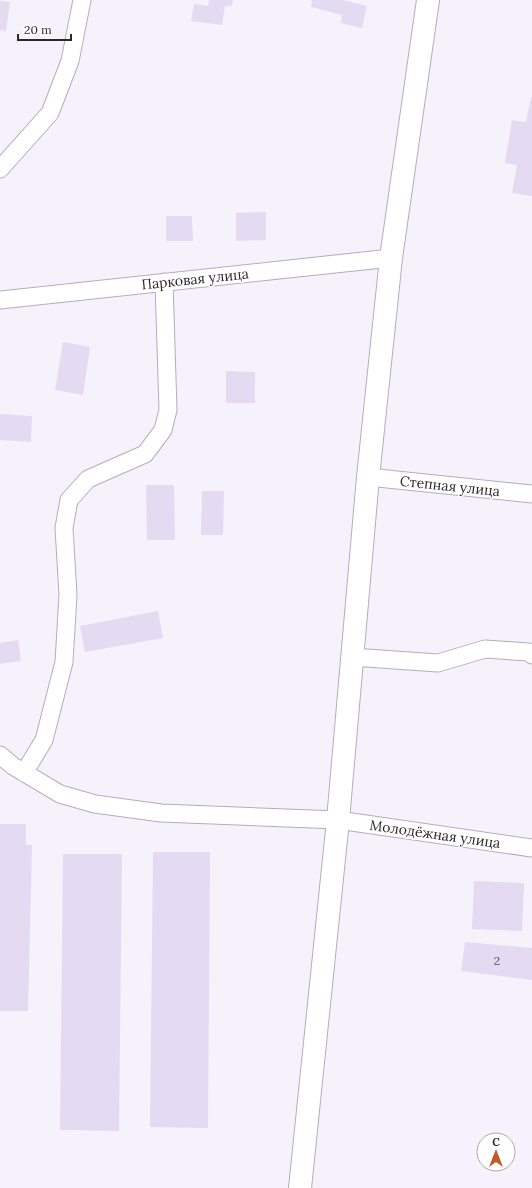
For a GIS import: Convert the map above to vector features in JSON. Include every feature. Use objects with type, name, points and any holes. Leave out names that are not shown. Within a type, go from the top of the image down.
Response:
[{"type":"street","points":[[0,169],[50,113],[70,60],[82,0]]},
{"type":"street","points":[[300,1188],[338,820],[368,477],[390,258],[428,0]]},
{"type":"street","name":"Парковая улица","points":[[0,300],[390,258]]},
{"type":"street","points":[[24,773],[44,740],[64,662],[68,595],[64,528],[69,500],[88,479],[145,454],[163,430],[168,410],[164,282]]},
{"type":"street","name":"Степная улица","points":[[368,477],[532,494]]},
{"type":"street","points":[[352,657],[438,663],[485,650],[528,652],[532,655]]},
{"type":"street","name":"Молодёжная улица","points":[[0,755],[13,766],[60,794],[95,804],[161,813],[338,820],[532,848]]},
{"type":"building","points":[[209,0],[233,0],[232,6],[225,6],[222,25],[191,21],[194,4],[208,6]]},
{"type":"building","points":[[312,0],[343,0],[367,6],[362,28],[341,23],[342,15],[311,7]]},
{"type":"building","points":[[0,1],[10,2],[6,31],[0,30]]},
{"type":"building","points":[[531,97],[532,196],[512,193],[517,165],[505,163],[512,120],[526,122]]},
{"type":"building","points":[[266,212],[266,240],[236,241],[236,213]]},
{"type":"building","points":[[166,216],[192,216],[193,241],[166,241]]},
{"type":"building","points":[[63,342],[90,347],[83,395],[55,390]]},
{"type":"building","points":[[226,371],[255,372],[255,403],[226,403]]},
{"type":"building","points":[[0,414],[32,416],[31,442],[0,440]]},
{"type":"building","points":[[146,485],[174,485],[175,540],[147,540]]},
{"type":"building","points":[[202,491],[224,491],[223,535],[201,535]]},
{"type":"building","points":[[158,611],[163,638],[85,652],[80,626]]},
{"type":"building","points":[[18,640],[21,661],[0,664],[0,643]]},
{"type":"building","points":[[0,824],[26,824],[26,845],[32,845],[28,1011],[0,1011]]},
{"type":"building","points":[[153,852],[210,852],[208,1128],[150,1127]]},
{"type":"building","points":[[63,854],[122,854],[119,1131],[60,1130]]},
{"type":"building","points":[[474,881],[524,883],[522,931],[472,929]]},
{"type":"building","points":[[465,942],[532,948],[532,980],[461,971]]}]
